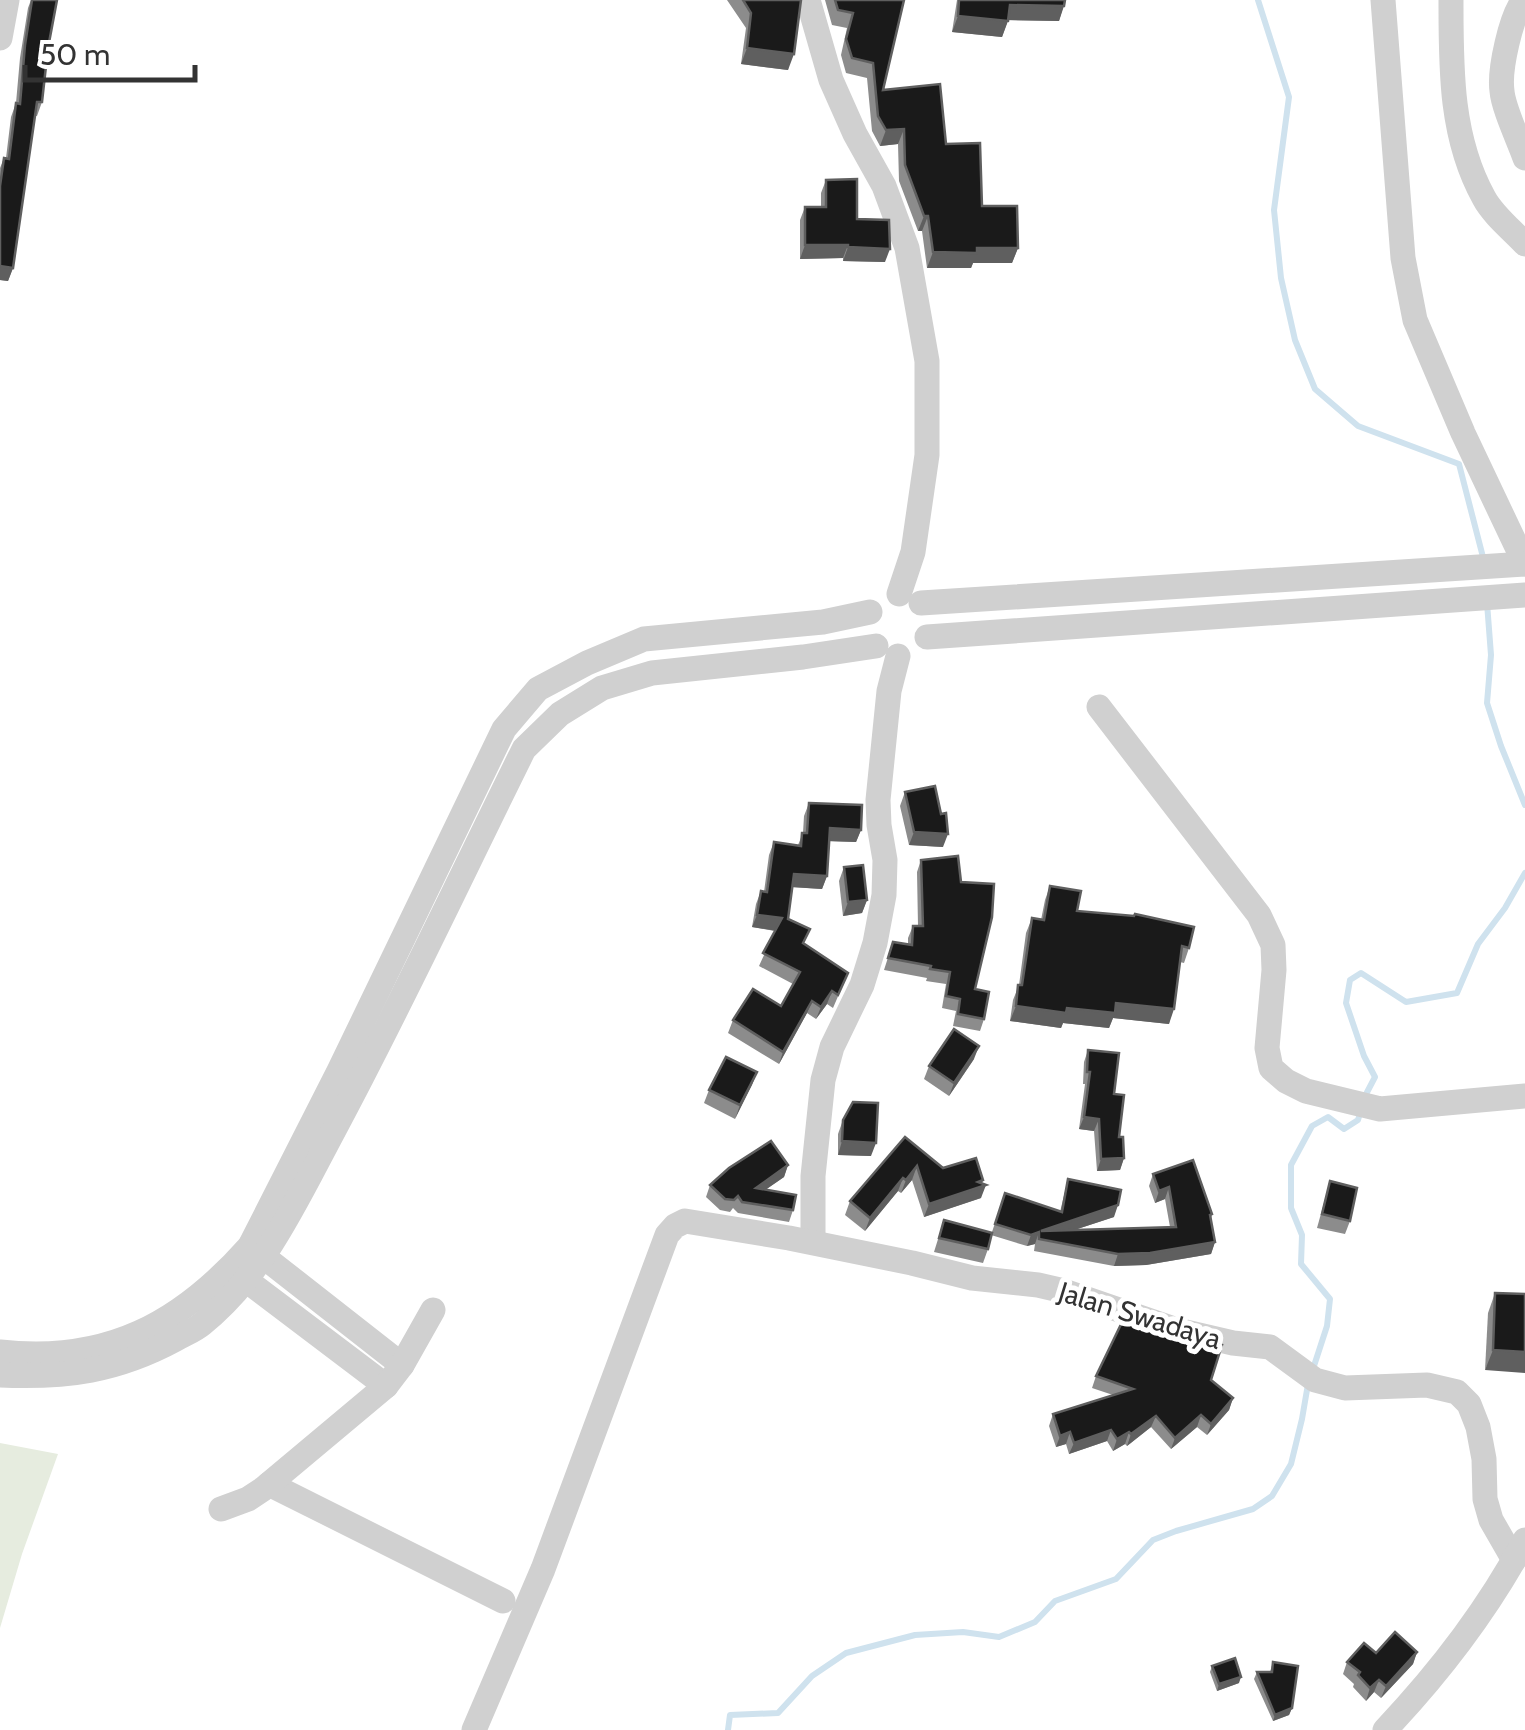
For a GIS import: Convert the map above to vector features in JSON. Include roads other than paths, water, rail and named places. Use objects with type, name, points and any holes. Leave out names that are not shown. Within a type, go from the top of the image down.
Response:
[{"type":"street","points":[[808,0],[831,80],[884,186],[910,257],[926,361],[927,455],[912,552],[910,598]]},
{"type":"street","points":[[813,1242],[815,1148],[827,1062],[862,985],[884,895],[885,860],[878,800],[889,691],[887,651],[869,636],[867,624],[877,602],[887,596],[910,598],[1525,564],[1415,320],[1403,258],[1383,0]]},
{"type":"street","points":[[1451,0],[1451,84],[1462,144],[1484,200],[1525,244]]},
{"type":"street","points":[[1524,0],[1517,8],[1507,40],[1502,90],[1525,158]]},
{"type":"street","points":[[0,38],[5,4]]},
{"type":"street","points":[[927,637],[1525,595]]},
{"type":"street","points":[[256,1251],[278,1235],[360,1082],[524,749],[560,714],[602,688],[652,673],[803,657],[887,651],[910,654],[927,637],[930,625],[928,613],[910,598]]},
{"type":"street","points":[[0,1375],[80,1374],[145,1356],[200,1326],[256,1251],[504,728],[538,689],[644,639],[823,622],[870,612]]},
{"type":"street","points":[[1099,707],[1259,915],[1273,945],[1267,1048],[1271,1068],[1286,1082],[1306,1091],[1380,1109],[1525,1096]]},
{"type":"street","name":"Jalan Swadaya","points":[[474,1730],[542,1569],[667,1235],[680,1222],[690,1220],[813,1242],[972,1278],[1064,1291],[1177,1330],[1233,1344],[1270,1347],[1316,1380],[1360,1389],[1427,1385],[1457,1392],[1469,1404],[1478,1427],[1488,1510],[1500,1540],[1519,1550]]},
{"type":"street","points":[[256,1251],[402,1365]]},
{"type":"street","points":[[0,1352],[74,1352],[138,1335],[238,1274]]},
{"type":"street","points":[[238,1274],[386,1386]]},
{"type":"street","points":[[221,1509],[248,1499],[269,1484],[386,1386],[433,1310]]},
{"type":"street","points":[[269,1484],[503,1601]]},
{"type":"street","points":[[1385,1730],[1433,1678],[1519,1550]]},
{"type":"waterway","points":[[1258,0],[1289,97],[1274,210],[1281,278],[1295,340],[1315,389],[1358,426],[1459,464],[1484,561]]},
{"type":"waterway","points":[[1487,603],[1491,655],[1487,703],[1525,805]]},
{"type":"waterway","points":[[1364,1098],[1375,1077],[1346,1003],[1350,980],[1361,973],[1406,1002],[1457,993],[1478,944],[1525,873]]},
{"type":"waterway","points":[[1312,1372],[1327,1326],[1330,1299],[1301,1264],[1302,1235],[1291,1208],[1291,1165],[1312,1126],[1328,1117],[1344,1129],[1358,1120],[1361,1110]]},
{"type":"waterway","points":[[728,1730],[730,1715],[778,1713],[812,1676],[846,1653],[915,1635],[963,1632],[999,1637],[1035,1622],[1055,1601],[1116,1579],[1153,1540],[1253,1509],[1272,1496],[1291,1464],[1308,1384]]}]
